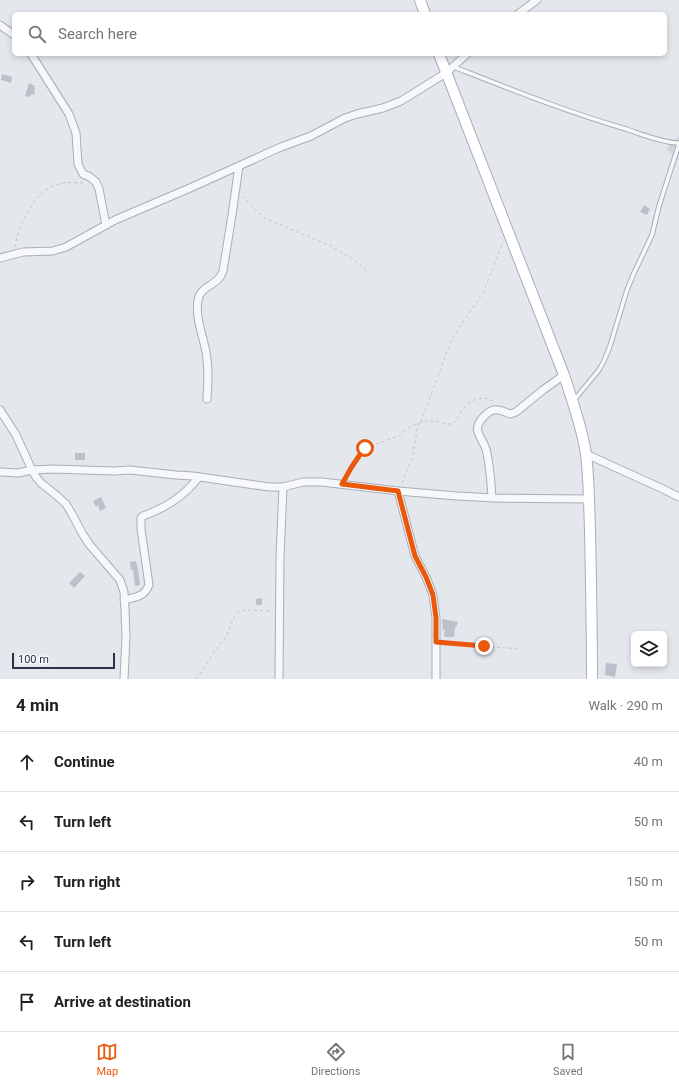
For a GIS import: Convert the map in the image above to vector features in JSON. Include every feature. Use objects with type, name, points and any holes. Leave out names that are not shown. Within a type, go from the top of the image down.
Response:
[{"type":"street","points":[[420,0],[424,12]]},
{"type":"street","points":[[521,12],[537,0]]},
{"type":"street","points":[[0,25],[12,34]]},
{"type":"street","points":[[32,56],[70,114],[76,133],[78,164],[83,174],[96,182],[99,189],[106,225]]},
{"type":"street","points":[[440,56],[449,70],[508,230],[564,375],[573,402],[586,454],[592,584],[592,679]]},
{"type":"street","points":[[0,258],[23,252],[49,252],[66,247],[106,225],[281,146],[311,136],[345,118],[383,108],[401,101],[449,70],[465,56]]},
{"type":"street","points":[[207,399],[208,365],[198,316],[198,300],[203,289],[217,281],[222,274],[230,233],[239,166]]},
{"type":"street","points":[[492,498],[486,449],[478,432],[478,423],[482,418],[495,410],[510,414],[516,412],[564,375]]},
{"type":"street","points":[[0,410],[16,435],[32,470],[41,483],[56,495],[72,514],[89,544],[120,580],[124,592],[126,637],[124,679]]},
{"type":"street","points":[[586,454],[679,497]]},
{"type":"street","points":[[0,472],[18,473],[32,470],[69,469],[114,471],[130,470],[199,477],[269,488],[283,487],[303,482],[322,482],[456,496],[589,499]]},
{"type":"street","points":[[124,600],[145,593],[149,585],[141,529],[141,518],[180,497],[199,477]]},
{"type":"street","points":[[279,679],[279,611],[283,487]]},
{"type":"street","points":[[398,491],[415,556],[433,595],[436,618],[436,679]]},
{"type":"lane","points":[[449,70],[607,124],[679,143],[652,235],[636,267],[627,290],[604,361],[599,370],[573,402]]},
{"type":"path","points":[[13,254],[17,236],[27,212],[46,190],[53,186],[65,183],[96,182]]},
{"type":"path","points":[[236,188],[245,200],[264,218],[331,246],[356,260],[369,273]]},
{"type":"path","points":[[421,422],[448,350],[454,337],[484,291],[508,230]]},
{"type":"path","points":[[342,484],[365,448],[396,437],[418,423],[428,420],[453,424],[469,403],[480,398],[492,400],[502,411]]},
{"type":"path","points":[[398,491],[413,456],[418,423]]},
{"type":"path","points":[[196,679],[226,637],[238,612],[246,610],[279,611]]},
{"type":"path","points":[[436,642],[519,649]]},
{"type":"shaded area","points":[[679,135],[679,161],[666,149]]},
{"type":"building","points":[[2,74],[12,77],[11,83],[1,80]]},
{"type":"building","points":[[29,83],[35,86],[34,95],[31,94],[30,97],[25,96]]},
{"type":"building","points":[[644,205],[650,209],[647,215],[640,212]]},
{"type":"building","points":[[75,453],[85,453],[85,460],[75,460]]},
{"type":"building","points":[[101,497],[106,508],[100,511],[98,505],[96,507],[93,501]]},
{"type":"building","points":[[136,561],[140,585],[135,586],[133,570],[131,570],[130,562]]},
{"type":"building","points":[[80,572],[85,576],[74,588],[69,583]]},
{"type":"building","points":[[262,598],[262,605],[256,605],[256,599]]},
{"type":"building","points":[[442,619],[458,622],[455,627],[454,637],[444,637],[445,630],[443,630]]},
{"type":"building","points":[[606,663],[617,664],[615,677],[605,675]]},
{"type":"route","points":[[365,448],[342,484],[398,491],[415,556],[433,595],[436,618],[436,642],[484,646]]}]
